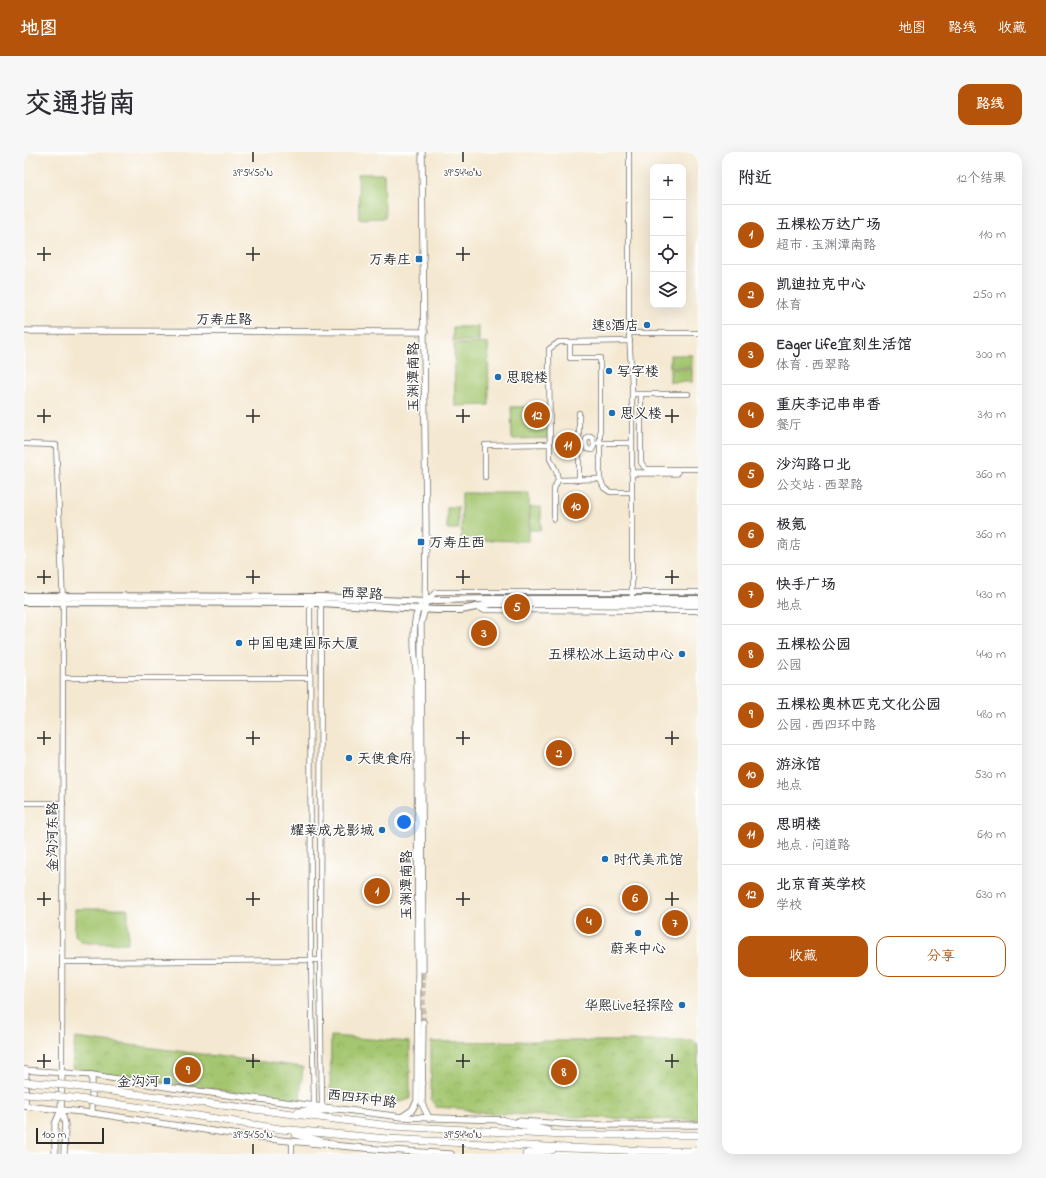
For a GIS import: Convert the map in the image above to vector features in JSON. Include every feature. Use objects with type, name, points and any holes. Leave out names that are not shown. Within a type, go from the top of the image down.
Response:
[{"type":"highway","name":"西四环中路","points":[[24,1082],[65,1085],[391,1126],[565,1135],[698,1135]]},
{"type":"highway","points":[[24,1094],[65,1097],[280,1129],[388,1139],[650,1151],[698,1150]]},
{"type":"highway","points":[[284,1113],[336,1109]]},
{"type":"highway","points":[[501,1120],[565,1135]]},
{"type":"highway","points":[[280,1129],[334,1145]]},
{"type":"highway","points":[[526,1154],[567,1148]]},
{"type":"highway","points":[[585,1148],[595,1154]]},
{"type":"main road","name":"西翠路","points":[[24,596],[63,599],[321,600],[423,606],[461,610],[491,604],[632,599],[698,605]]},
{"type":"main road","name":"西翠路","points":[[24,602],[63,599]]},
{"type":"main road","name":"西翠路","points":[[423,606],[436,600],[698,599]]},
{"type":"street","name":"玉渊潭南路","points":[[422,152],[426,522],[421,623],[423,970]]},
{"type":"street","points":[[628,152],[629,333],[632,394],[632,599],[698,592]]},
{"type":"street","name":"万寿庄路","points":[[24,331],[424,332]]},
{"type":"street","points":[[629,333],[698,333]]},
{"type":"street","points":[[554,519],[554,489],[558,480],[556,470],[550,459],[549,349],[559,342],[630,341]]},
{"type":"street","points":[[570,342],[570,358],[600,358],[597,443],[600,479],[604,488],[610,492],[632,492]]},
{"type":"street","points":[[632,394],[688,394]]},
{"type":"street","points":[[641,394],[642,462],[644,467],[647,469],[698,469]]},
{"type":"street","points":[[579,413],[579,480]]},
{"type":"street","points":[[591,436],[597,443],[593,449],[590,450],[586,448],[586,438],[591,436]]},
{"type":"street","points":[[579,443],[585,443]]},
{"type":"street","points":[[597,443],[632,443]]},
{"type":"street","name":"金沟河东路","points":[[24,444],[56,445],[63,599],[62,1072]]},
{"type":"street","points":[[485,477],[485,444],[550,444]]},
{"type":"street","points":[[632,473],[677,473]]},
{"type":"street","points":[[558,480],[600,479]]},
{"type":"street","points":[[310,600],[311,960],[314,1105]]},
{"type":"street","points":[[321,600],[320,960],[322,1106]]},
{"type":"street","name":"玉渊潭南路","points":[[402,1117],[412,1110],[417,1101],[417,680],[415,618],[423,606]]},
{"type":"street","points":[[477,607],[483,610],[698,611]]},
{"type":"street","points":[[63,678],[310,678]]},
{"type":"street","points":[[24,803],[63,803]]},
{"type":"street","points":[[63,962],[320,960]]},
{"type":"street","points":[[423,1022],[422,1104],[429,1118]]},
{"type":"street","points":[[25,1070],[24,1106],[92,1114],[259,1138],[451,1154]]},
{"type":"street","name":"西四环中路","points":[[25,1070],[92,1075],[173,1088],[402,1117],[570,1124],[698,1125]]},
{"type":"street","points":[[62,1072],[61,1110],[65,1124],[64,1154]]},
{"type":"street","points":[[92,1075],[92,1114]]},
{"type":"street","points":[[55,1154],[55,1124],[61,1110]]},
{"type":"street","points":[[292,1141],[292,1154]]},
{"type":"green space","points":[[358,174],[384,174],[385,218],[359,219]]},
{"type":"green space","points":[[453,327],[479,327],[479,341],[453,341]]},
{"type":"green space","points":[[488,343],[489,405],[455,406],[454,344]]},
{"type":"green space","points":[[670,355],[692,355],[692,367],[670,367]]},
{"type":"green space","points":[[670,369],[692,369],[692,382],[670,382]]},
{"type":"green space","points":[[548,406],[549,438],[512,439],[511,407]]},
{"type":"green space","points":[[462,493],[529,493],[529,541],[461,540]]},
{"type":"green space","points":[[447,507],[458,507],[458,529],[447,529]]},
{"type":"green space","points":[[530,507],[541,507],[541,530],[530,530]]},
{"type":"green space","points":[[75,909],[128,909],[128,943],[88,943],[81,941],[75,935]]},
{"type":"green space","points":[[331,1036],[410,1042],[410,1099],[400,1102],[381,1099],[365,1103],[332,1099],[330,1096]]},
{"type":"green space","points":[[75,1038],[303,1067],[300,1099],[298,1101],[74,1072],[72,1067]]},
{"type":"green space","points":[[693,1041],[698,1045],[698,1120],[478,1113],[464,1109],[436,1107],[431,1100],[431,1042]]},
{"type":"tunnel","points":[[423,970],[423,1022]]},
{"type":"place","name":"万寿庄","points":[[419,259]]},
{"type":"place","name":"速8酒店","points":[[647,325]]},
{"type":"place","name":"写字楼","points":[[609,371]]},
{"type":"place","name":"思聪楼","points":[[498,377]]},
{"type":"place","name":"思义楼","points":[[612,413]]},
{"type":"place","name":"北京育英学校","points":[[537,415]]},
{"type":"place","name":"思明楼","points":[[568,445]]},
{"type":"place","name":"游泳馆","points":[[576,506]]},
{"type":"place","name":"万寿庄西","points":[[421,542]]},
{"type":"place","name":"沙沟路口北","points":[[517,607]]},
{"type":"place","name":"Eager Life宜刻生活馆","points":[[484,633]]},
{"type":"place","name":"中国电建国际大厦","points":[[239,643]]},
{"type":"place","name":"五棵松冰上运动中心","points":[[682,654]]},
{"type":"place","name":"凯迪拉克中心","points":[[559,753]]},
{"type":"place","name":"天使食府","points":[[349,758]]},
{"type":"place","name":"耀莱成龙影城","points":[[382,830]]},
{"type":"place","name":"时代美术馆","points":[[605,859]]},
{"type":"place","name":"五棵松万达广场","points":[[377,891]]},
{"type":"place","name":"极氪","points":[[635,898]]},
{"type":"place","name":"重庆李记串串香","points":[[589,921]]},
{"type":"place","name":"快手广场","points":[[675,923]]},
{"type":"place","name":"蔚来中心","points":[[638,933]]},
{"type":"place","name":"华熙Live轻探险","points":[[682,1005]]},
{"type":"place","name":"五棵松奥林匹克文化公园","points":[[188,1070]]},
{"type":"place","name":"五棵松公园","points":[[564,1072]]},
{"type":"place","name":"金沟河","points":[[167,1081]]}]
